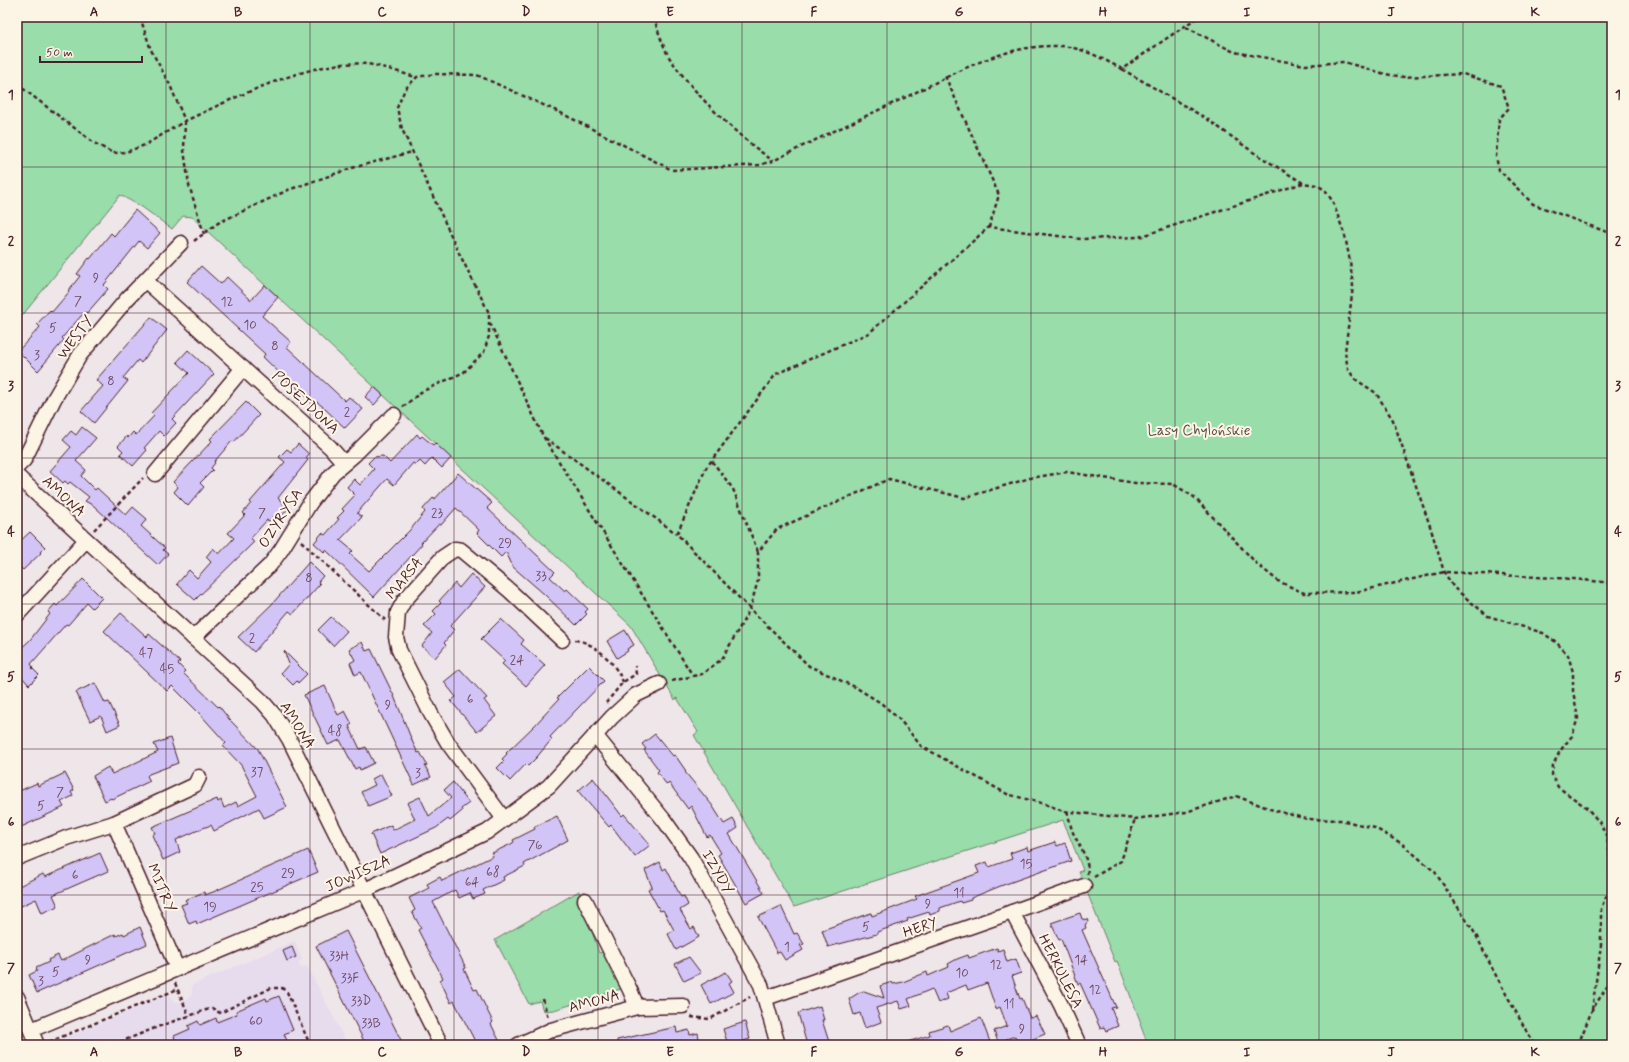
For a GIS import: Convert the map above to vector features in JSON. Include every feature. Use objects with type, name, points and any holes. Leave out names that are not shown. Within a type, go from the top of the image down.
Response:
[{"type":"street","name":"WESTY","points":[[17,467],[24,460],[54,399],[80,355],[127,299],[181,243]]},
{"type":"street","name":"POSEJDONA","points":[[146,281],[330,447],[344,463]]},
{"type":"street","points":[[155,474],[243,368]]},
{"type":"street","name":"OZYRYSA","points":[[193,638],[270,565],[333,472],[394,415]]},
{"type":"street","name":"AMONA","points":[[17,476],[262,701],[282,726],[441,1045]]},
{"type":"street","points":[[17,615],[86,540]]},
{"type":"street","name":"MARSA","points":[[504,819],[448,743],[431,714],[399,650],[396,637],[398,612],[404,601],[443,557],[455,549],[461,550],[470,556],[562,640]]},
{"type":"street","name":"JOWISZA","points":[[31,1030],[363,891],[487,832],[549,786],[595,735],[636,695],[659,684]]},
{"type":"street","name":"IZYDY","points":[[595,735],[679,839],[754,970],[759,997],[778,1045]]},
{"type":"street","points":[[17,858],[66,838],[114,822],[195,785],[199,777]]},
{"type":"street","name":"MITRY","points":[[114,822],[177,968]]},
{"type":"street","name":"HERY","points":[[759,997],[1012,912],[1084,884]]},
{"type":"street","points":[[585,900],[637,1006]]},
{"type":"street","name":"HERKULESA","points":[[1012,912],[1061,1005],[1079,1045]]},
{"type":"street","points":[[17,997],[31,1030],[42,1044]]},
{"type":"street","name":"AMONA","points":[[518,1045],[552,1030],[637,1006],[683,1006]]},
{"type":"path","points":[[140,17],[151,50],[170,85],[185,121],[184,150],[189,185],[204,234]]},
{"type":"path","points":[[654,17],[668,56],[691,85],[754,147],[773,161]]},
{"type":"path","points":[[1122,69],[1186,27],[1198,17]]},
{"type":"path","points":[[1186,27],[1211,42],[1241,54],[1305,65],[1344,62],[1385,74],[1404,77],[1463,74],[1500,86],[1509,108],[1499,119],[1496,156],[1499,170],[1533,204],[1612,234]]},
{"type":"path","points":[[17,84],[94,143],[113,153],[126,152],[145,145],[185,121],[247,92],[324,66],[366,64],[417,77],[435,74],[477,75],[561,113],[672,170],[759,165],[773,161],[920,90],[945,76],[992,56],[1026,49],[1061,46],[1094,54],[1122,69],[1207,119],[1252,152],[1303,183],[1317,185],[1325,190],[1333,202],[1345,236],[1353,286],[1346,352],[1348,369],[1355,379],[1376,393],[1384,403],[1393,420],[1430,526],[1444,572],[1454,588],[1488,616],[1543,634],[1556,642],[1568,655],[1573,672],[1573,691],[1578,718],[1572,736],[1560,751],[1553,765],[1552,776],[1558,787],[1587,808],[1600,823],[1607,837],[1610,860],[1609,890],[1601,908],[1601,946],[1592,1010]]},
{"type":"path","points":[[677,534],[706,468],[776,374],[869,333],[989,227],[999,195],[945,76]]},
{"type":"path","points":[[394,415],[421,392],[464,372],[484,352],[489,336],[488,313],[402,130],[397,108],[405,88],[417,77]]},
{"type":"path","points":[[181,243],[195,241],[218,223],[288,190],[352,168],[412,152]]},
{"type":"path","points":[[989,227],[1081,239],[1139,237],[1303,183]]},
{"type":"path","points":[[489,321],[543,436],[693,676]]},
{"type":"path","points":[[543,436],[677,534],[750,609],[810,666],[855,687],[881,703],[900,720],[920,746],[1007,794],[1067,811],[1135,819],[1186,812],[1236,796],[1273,810],[1307,819],[1340,820],[1375,828],[1401,843],[1435,872],[1476,935],[1493,970],[1534,1045]]},
{"type":"path","points":[[659,684],[702,674],[722,659],[750,609],[758,580],[758,552],[733,490],[712,461]]},
{"type":"path","points":[[758,552],[777,529],[889,479],[964,498],[1030,478],[1067,472],[1135,483],[1173,484],[1194,497],[1257,564],[1278,581],[1304,593],[1356,592],[1444,572],[1574,578],[1612,583]]},
{"type":"path","points":[[86,540],[147,473],[155,474]]},
{"type":"path","points":[[292,533],[382,618],[396,626]]},
{"type":"path","points":[[562,640],[584,641],[592,645],[619,671],[625,682]]},
{"type":"path","points":[[1067,811],[1073,830],[1083,850],[1088,871],[1084,884]]},
{"type":"path","points":[[1084,884],[1121,861],[1135,819]]},
{"type":"path","points":[[1578,1045],[1592,1010],[1612,979]]},
{"type":"path","points":[[175,982],[189,1016]]},
{"type":"path","points":[[113,1045],[212,1008],[220,1012],[272,988],[282,988],[287,992],[310,1045]]},
{"type":"path","points":[[42,1044],[178,989]]},
{"type":"path","points":[[683,1006],[689,1017],[710,1019],[759,997]]},
{"type":"path","points":[[543,999],[549,1021]]},
{"type":"shaded area","points":[[295,941],[302,960],[298,962],[301,968],[307,966],[348,1045],[48,1045],[168,995],[174,1002],[184,1002],[192,995],[192,985]]},
{"type":"green space","name":"Lasy Chylońskie","points":[[17,17],[1612,17],[1612,1045],[1148,1045],[1117,961],[1115,962],[1079,872],[1083,870],[1063,820],[794,907],[694,735],[698,732],[677,698],[675,700],[631,626],[192,217],[183,216],[172,229],[142,207],[120,195],[17,322]]},
{"type":"green space","points":[[579,891],[599,953],[605,951],[624,988],[554,1010],[543,1011],[540,1001],[529,1004],[495,940]]},
{"type":"building","points":[[135,210],[160,233],[147,248],[139,241],[104,285],[108,289],[87,313],[86,312],[81,316],[62,338],[64,340],[38,371],[18,351],[40,327],[37,324],[50,310],[52,312],[69,292],[68,291],[80,276],[77,274],[89,258],[90,259],[111,233],[114,236]]},
{"type":"building","points":[[201,266],[221,284],[227,277],[251,300],[265,285],[278,297],[262,316],[291,342],[287,347],[345,401],[349,397],[363,409],[345,428],[322,406],[317,402],[315,405],[295,386],[294,387],[263,357],[265,354],[187,282]]},
{"type":"building","points":[[151,317],[167,330],[141,363],[138,360],[123,378],[128,381],[94,423],[81,411],[103,386],[96,380]]},
{"type":"building","points":[[188,350],[214,374],[172,419],[176,423],[164,436],[159,431],[144,448],[147,450],[133,466],[120,454],[123,451],[118,446],[133,432],[136,435],[154,416],[151,413],[189,373],[177,362]]},
{"type":"building","points":[[374,387],[383,395],[374,405],[365,397]]},
{"type":"building","points":[[246,402],[259,415],[234,442],[232,441],[214,462],[215,463],[211,468],[213,470],[200,483],[204,487],[188,506],[174,492],[178,487],[173,482],[212,441],[210,439]]},
{"type":"building","points":[[82,427],[96,438],[76,461],[86,470],[81,476],[95,490],[97,488],[126,515],[133,507],[147,519],[141,526],[165,548],[163,550],[168,554],[158,565],[94,506],[85,501],[89,497],[70,482],[68,484],[65,481],[63,483],[50,471],[71,447],[63,440],[71,431],[76,435]]},
{"type":"building","points":[[417,434],[420,438],[422,436],[433,445],[435,443],[451,458],[442,468],[432,458],[425,466],[420,461],[416,465],[413,463],[394,485],[387,479],[357,513],[362,517],[340,540],[353,551],[350,554],[369,571],[410,530],[425,512],[423,509],[434,497],[435,499],[458,473],[492,503],[487,508],[555,572],[550,577],[565,591],[567,589],[588,609],[585,612],[587,614],[576,625],[513,567],[506,552],[501,557],[477,533],[479,530],[456,508],[441,525],[439,524],[421,543],[422,544],[374,597],[326,550],[324,552],[314,543],[322,533],[325,535],[339,519],[337,518],[344,511],[342,509],[355,495],[347,487],[354,479],[360,485],[374,469],[368,463],[374,457],[383,456],[390,463]]},
{"type":"building","points":[[298,444],[309,454],[306,458],[308,460],[278,498],[288,509],[278,520],[274,516],[269,521],[267,520],[251,538],[254,542],[195,600],[177,584],[189,570],[197,578],[211,562],[206,557],[213,548],[219,554],[234,538],[228,533],[245,515],[243,513],[251,503],[250,502],[285,462],[279,457],[287,449],[291,452]]},
{"type":"building","points":[[30,532],[45,547],[40,552],[41,553],[23,570],[17,564],[17,544]]},
{"type":"building","points":[[309,562],[323,576],[318,582],[320,584],[293,614],[289,611],[254,652],[238,637],[272,604]]},
{"type":"building","points":[[471,574],[485,587],[450,626],[454,630],[444,643],[446,645],[435,658],[422,646],[432,633],[424,626],[436,614],[433,611],[441,603],[439,601],[455,583],[459,588]]},
{"type":"building","points":[[83,579],[102,598],[92,608],[87,603],[68,625],[66,624],[31,664],[33,667],[32,668],[39,675],[29,685],[22,677],[17,682],[17,652],[30,640],[50,614],[48,612],[55,604],[57,606]]},
{"type":"building","points":[[121,613],[147,637],[149,634],[180,662],[178,664],[185,671],[183,673],[218,707],[219,706],[229,719],[258,749],[287,807],[264,818],[259,808],[214,831],[211,825],[203,828],[176,840],[180,852],[163,860],[152,835],[155,833],[152,827],[217,799],[218,802],[221,800],[224,808],[236,802],[238,806],[257,796],[241,765],[223,746],[226,743],[199,713],[172,686],[167,691],[104,631]]},
{"type":"building","points":[[331,617],[347,631],[333,646],[318,630]]},
{"type":"building","points":[[501,619],[524,640],[521,644],[545,665],[526,686],[502,664],[505,661],[481,639]]},
{"type":"building","points":[[625,630],[634,645],[617,658],[607,641]]},
{"type":"building","points":[[362,642],[366,651],[371,649],[394,696],[413,743],[427,765],[425,766],[431,777],[414,785],[361,672],[355,675],[350,663],[355,660],[349,649]]},
{"type":"building","points":[[284,651],[307,674],[298,683],[297,681],[293,685],[281,673],[289,664]]},
{"type":"building","points":[[589,666],[604,681],[550,737],[552,739],[536,758],[528,766],[526,764],[510,781],[497,768],[504,761],[502,759],[507,754],[506,753],[535,725],[559,699],[557,698]]},
{"type":"building","points":[[460,669],[487,698],[484,700],[496,716],[477,732],[451,701],[456,697],[444,682]]},
{"type":"building","points":[[95,683],[105,703],[109,702],[120,725],[107,731],[101,716],[90,721],[76,692]]},
{"type":"building","points":[[325,686],[338,715],[345,711],[352,724],[349,726],[360,749],[366,747],[374,763],[360,770],[359,767],[355,769],[340,740],[328,745],[304,695]]},
{"type":"building","points":[[655,734],[673,756],[675,755],[686,771],[685,772],[712,805],[724,824],[733,819],[738,828],[729,834],[764,893],[746,903],[718,855],[721,853],[710,835],[707,837],[691,806],[688,809],[669,783],[667,785],[657,772],[659,770],[644,750],[646,749],[642,744]]},
{"type":"building","points":[[170,738],[178,763],[149,774],[147,776],[150,781],[105,801],[93,776],[108,767],[112,774],[158,752],[154,744]]},
{"type":"building","points":[[65,773],[74,790],[71,792],[73,796],[61,802],[64,807],[17,829],[17,792],[37,783],[38,786]]},
{"type":"building","points":[[381,774],[392,796],[368,806],[361,792],[375,785],[372,779]]},
{"type":"building","points":[[593,778],[622,816],[624,814],[650,845],[635,857],[611,825],[609,827],[578,791]]},
{"type":"building","points":[[453,782],[469,803],[461,809],[462,811],[450,821],[448,819],[436,828],[380,854],[371,834],[391,825],[393,830],[415,819],[407,803],[420,797],[429,816],[451,798],[444,790]]},
{"type":"building","points":[[557,816],[568,840],[524,864],[525,866],[503,877],[504,880],[483,890],[485,894],[473,899],[470,893],[459,898],[455,890],[433,902],[466,968],[464,969],[474,990],[477,989],[493,1022],[491,1024],[499,1040],[489,1045],[477,1045],[454,1001],[451,1003],[440,980],[443,978],[418,930],[421,928],[412,912],[415,910],[409,898],[429,888],[427,884],[440,877],[442,881],[493,856],[492,853],[511,844],[514,842],[513,840],[535,829],[534,827]]},
{"type":"building","points":[[1055,842],[1057,846],[1065,843],[1071,861],[1003,885],[971,898],[971,900],[961,903],[960,901],[940,908],[940,911],[930,915],[929,912],[907,919],[908,921],[877,932],[877,934],[828,947],[822,930],[871,913],[872,916],[917,899],[915,896],[979,873],[976,866],[987,862],[989,867],[1012,859],[1010,853],[1027,847],[1028,851]]},
{"type":"building","points":[[308,850],[318,872],[197,924],[196,921],[189,924],[181,905],[187,903],[185,900],[204,892],[205,895],[213,892]]},
{"type":"building","points":[[100,853],[108,871],[53,895],[58,906],[42,913],[36,899],[17,908],[17,887],[43,874],[45,877]]},
{"type":"building","points":[[660,862],[663,870],[666,868],[681,897],[684,896],[688,905],[680,910],[691,929],[694,927],[699,937],[676,950],[668,934],[674,930],[663,910],[660,911],[648,889],[652,887],[645,870]]},
{"type":"building","points":[[781,906],[794,934],[797,933],[804,944],[800,945],[803,950],[785,960],[780,952],[777,953],[758,917]]},
{"type":"building","points":[[1080,913],[1082,919],[1089,920],[1085,925],[1086,928],[1082,930],[1116,1007],[1111,1008],[1118,1026],[1106,1031],[1104,1027],[1100,1028],[1080,983],[1078,984],[1061,939],[1059,940],[1051,923]]},
{"type":"building","points":[[140,927],[147,944],[37,993],[29,975],[37,971],[36,968],[49,962],[48,960],[58,955],[61,961],[115,934],[116,936],[123,933],[124,935]]},
{"type":"building","points":[[346,931],[402,1042],[395,1045],[366,1045],[316,946]]},
{"type":"building","points":[[292,947],[296,957],[287,961],[283,951]]},
{"type":"building","points":[[997,948],[998,951],[1003,949],[1007,962],[1016,959],[1021,973],[1012,976],[1020,999],[1022,998],[1030,1018],[1036,1016],[1045,1034],[1019,1045],[1015,1036],[998,1042],[994,1031],[1007,1026],[1000,1007],[996,1009],[987,983],[968,990],[966,985],[946,993],[948,999],[938,1003],[932,989],[908,999],[911,1006],[901,1009],[898,1001],[876,1008],[881,1022],[865,1028],[860,1013],[854,1015],[849,999],[860,992],[864,991],[884,998],[880,986],[892,982],[893,984],[903,982],[927,972],[928,976],[949,967],[948,964],[957,959],[968,955],[969,958]]},
{"type":"building","points":[[689,957],[701,973],[684,981],[675,964]]},
{"type":"building","points":[[726,972],[732,981],[729,983],[734,992],[711,1004],[701,985]]},
{"type":"building","points":[[279,996],[293,1030],[284,1034],[289,1045],[177,1045],[174,1036],[190,1029],[188,1026],[198,1021],[200,1025],[216,1018],[217,1022],[237,1014],[236,1011],[266,998],[267,1001]]},
{"type":"building","points":[[820,1006],[824,1020],[822,1020],[830,1045],[807,1045],[798,1013]]},
{"type":"building","points":[[981,1018],[990,1042],[984,1045],[907,1045],[907,1042],[930,1035],[929,1031],[948,1025],[950,1031]]},
{"type":"building","points":[[745,1022],[750,1039],[743,1041],[744,1045],[728,1045],[723,1029]]},
{"type":"building","points":[[676,1027],[677,1033],[689,1030],[690,1035],[698,1033],[700,1045],[617,1045],[617,1040]]}]
